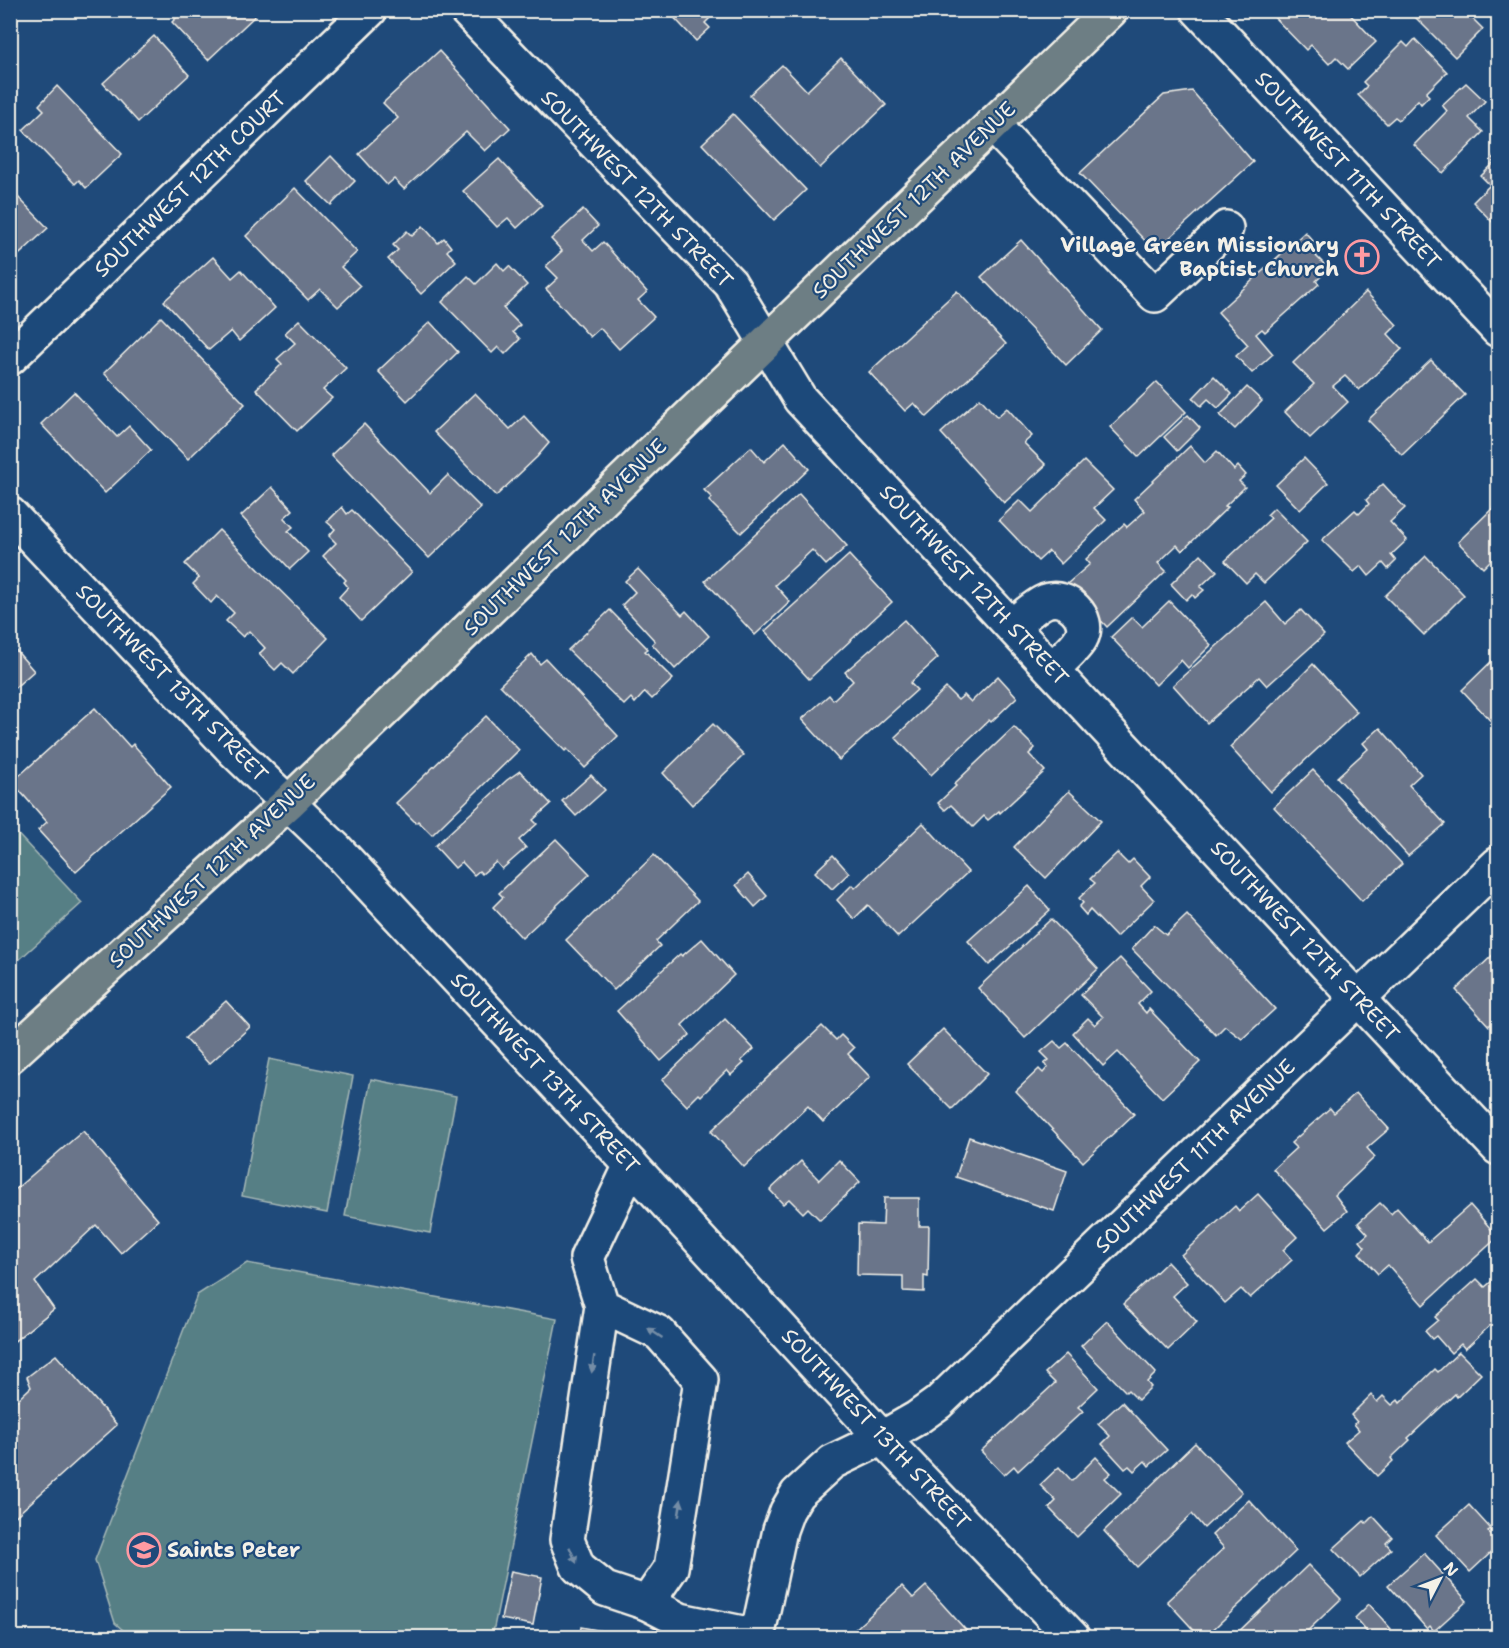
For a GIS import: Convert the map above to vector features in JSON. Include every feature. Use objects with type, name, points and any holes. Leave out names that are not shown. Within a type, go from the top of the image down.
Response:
[{"type":"main road","name":"SOUTHWEST 12TH AVENUE","points":[[10,1056],[288,803],[1111,10]]},
{"type":"street","name":"SOUTHWEST 12TH COURT","points":[[10,358],[370,10]]},
{"type":"street","name":"SOUTHWEST 12TH STREET","points":[[466,10],[730,283],[800,399],[1498,1148]]},
{"type":"street","name":"SOUTHWEST 11TH STREET","points":[[1198,10],[1498,330]]},
{"type":"street","points":[[992,124],[1155,295],[1226,228]]},
{"type":"street","name":"SOUTHWEST 13TH STREET","points":[[10,514],[233,750],[345,859],[882,1438],[1073,1638]]},
{"type":"street","points":[[1012,626],[1044,601],[1058,598],[1070,604],[1081,616],[1085,628],[1080,640],[1052,669]]},
{"type":"street","name":"SOUTHWEST 11TH AVENUE","points":[[757,1637],[780,1530],[787,1510],[797,1494],[831,1462],[882,1438],[938,1403],[1498,864]]},
{"type":"street","points":[[631,1165],[587,1258],[602,1306],[567,1540],[578,1567],[605,1589],[647,1603],[680,1620],[757,1637]]},
{"type":"street","points":[[602,1306],[658,1333],[701,1380],[671,1568],[647,1603]]},
{"type":"green space","points":[[11,827],[82,903],[10,967]]},
{"type":"green space","points":[[269,1059],[353,1076],[327,1213],[242,1196]]},
{"type":"green space","points":[[371,1079],[456,1096],[430,1233],[345,1216]]},
{"type":"green space","points":[[247,1263],[557,1319],[492,1637],[132,1638],[115,1623],[95,1560],[197,1295]]},
{"type":"building","points":[[184,10],[192,10],[194,13],[196,10],[251,10],[256,15],[208,60],[172,22]]},
{"type":"building","points":[[667,10],[718,10],[705,23],[710,28],[696,41]]},
{"type":"building","points":[[1277,10],[1346,10],[1376,42],[1348,69],[1336,57],[1329,64],[1311,45],[1306,50],[1272,15]]},
{"type":"building","points":[[1417,10],[1464,10],[1483,29],[1455,57],[1413,15]]},
{"type":"building","points":[[154,36],[189,75],[138,122],[103,83]]},
{"type":"building","points":[[1415,39],[1447,72],[1426,93],[1429,96],[1421,104],[1418,100],[1399,120],[1395,117],[1387,124],[1358,95],[1367,86],[1363,82],[1403,42],[1408,47]]},
{"type":"building","points":[[439,51],[510,128],[485,151],[466,132],[404,189],[394,179],[387,185],[359,154],[398,118],[383,103]]},
{"type":"building","points":[[841,58],[886,105],[820,168],[750,95],[782,65],[807,91]]},
{"type":"building","points":[[1466,83],[1485,101],[1469,118],[1483,132],[1443,173],[1414,145],[1447,111],[1442,105]]},
{"type":"building","points":[[57,86],[122,154],[86,188],[79,180],[75,184],[23,130],[44,110],[39,105]]},
{"type":"building","points":[[1192,91],[1253,162],[1155,251],[1080,173],[1164,95]]},
{"type":"building","points":[[733,114],[806,190],[774,220],[702,144]]},
{"type":"building","points":[[1498,152],[1498,228],[1473,202],[1490,185],[1481,176],[1494,163],[1491,160]]},
{"type":"building","points":[[331,156],[355,181],[331,205],[306,181]]},
{"type":"building","points":[[499,159],[542,205],[517,228],[508,218],[497,227],[463,191]]},
{"type":"building","points":[[295,188],[357,252],[341,267],[360,286],[338,307],[320,289],[308,300],[246,236]]},
{"type":"building","points":[[16,195],[48,228],[10,263],[10,201]]},
{"type":"building","points":[[583,210],[598,226],[583,240],[593,251],[603,242],[647,292],[638,300],[654,317],[619,349],[600,328],[590,337],[546,289],[558,278],[546,266],[562,251],[551,239]]},
{"type":"building","points":[[423,226],[438,243],[444,238],[451,247],[447,251],[456,261],[421,294],[388,259],[398,250],[393,245],[407,231],[412,236]]},
{"type":"building","points":[[1305,232],[1322,251],[1316,256],[1329,269],[1316,281],[1319,284],[1265,332],[1262,329],[1256,334],[1273,354],[1252,373],[1236,356],[1248,345],[1218,312]]},
{"type":"building","points":[[1021,240],[1102,330],[1066,365],[981,277]]},
{"type":"building","points":[[213,257],[232,278],[241,270],[275,308],[239,341],[231,331],[209,350],[164,301]]},
{"type":"building","points":[[497,263],[504,271],[509,266],[527,285],[503,308],[520,325],[513,332],[520,339],[505,354],[498,347],[492,353],[442,302],[468,276],[476,284]]},
{"type":"building","points":[[957,291],[1006,344],[927,417],[914,403],[905,411],[869,372]]},
{"type":"building","points":[[1366,292],[1397,325],[1388,334],[1402,349],[1359,390],[1345,376],[1333,386],[1348,402],[1310,438],[1285,412],[1314,384],[1293,363]]},
{"type":"building","points":[[161,317],[245,404],[188,459],[104,373]]},
{"type":"building","points":[[299,320],[346,368],[323,390],[332,398],[297,431],[256,389],[282,364],[277,359],[295,343],[285,333]]},
{"type":"building","points":[[430,322],[458,352],[407,401],[378,371]]},
{"type":"building","points":[[1431,360],[1465,395],[1402,455],[1368,420]]},
{"type":"building","points":[[1214,376],[1232,394],[1218,408],[1208,399],[1201,406],[1193,398]]},
{"type":"building","points":[[1157,382],[1186,412],[1139,457],[1110,427]]},
{"type":"building","points":[[1247,387],[1262,401],[1235,429],[1220,415]]},
{"type":"building","points":[[74,392],[117,437],[129,426],[151,450],[105,493],[41,424]]},
{"type":"building","points":[[475,393],[510,429],[524,416],[549,443],[496,496],[434,432]]},
{"type":"building","points":[[980,398],[997,417],[1007,408],[1032,436],[1024,443],[1046,465],[1004,503],[941,433]]},
{"type":"building","points":[[1188,415],[1200,428],[1177,451],[1164,437]]},
{"type":"building","points":[[364,424],[430,493],[448,475],[481,508],[429,558],[331,455]]},
{"type":"building","points":[[785,442],[809,469],[741,533],[709,501],[712,498],[704,490],[751,447],[764,462]]},
{"type":"building","points":[[1190,446],[1205,463],[1217,451],[1234,470],[1238,466],[1246,475],[1239,481],[1245,487],[1225,506],[1228,507],[1182,551],[1177,545],[1158,563],[1166,571],[1107,627],[1067,584],[1090,564],[1086,559],[1124,524],[1127,527],[1145,511],[1134,499]]},
{"type":"building","points":[[1304,458],[1328,483],[1300,510],[1276,485]]},
{"type":"building","points":[[1084,461],[1113,490],[1094,508],[1106,520],[1061,564],[1049,551],[1038,561],[999,520],[1020,500],[1032,512]]},
{"type":"building","points":[[1383,484],[1405,508],[1390,522],[1407,540],[1391,555],[1396,561],[1388,569],[1383,563],[1369,576],[1361,566],[1354,572],[1322,540],[1355,510],[1359,514],[1369,504],[1366,500]]},
{"type":"building","points":[[272,487],[293,510],[284,518],[293,527],[288,531],[308,552],[290,569],[241,516]]},
{"type":"building","points":[[799,494],[847,546],[826,565],[812,550],[775,585],[790,602],[755,635],[705,581]]},
{"type":"building","points":[[1498,503],[1498,553],[1483,568],[1458,542]]},
{"type":"building","points":[[342,507],[347,514],[352,510],[412,572],[361,621],[339,597],[348,587],[344,582],[346,580],[323,556],[336,543],[329,536],[335,529],[327,522]]},
{"type":"building","points":[[1274,508],[1307,542],[1264,583],[1255,574],[1246,583],[1225,561],[1271,518],[1267,515]]},
{"type":"building","points":[[219,530],[328,638],[293,674],[282,663],[275,670],[259,654],[265,648],[249,631],[243,637],[226,621],[234,613],[217,596],[211,603],[193,584],[199,578],[185,564]]},
{"type":"building","points":[[1201,554],[1217,571],[1200,587],[1204,590],[1195,598],[1192,594],[1186,600],[1171,584]]},
{"type":"building","points":[[849,555],[892,602],[809,679],[765,631]]},
{"type":"building","points":[[1426,556],[1464,595],[1424,635],[1385,596]]},
{"type":"building","points":[[638,569],[682,615],[686,611],[709,636],[675,669],[652,644],[655,641],[622,605],[635,592],[625,581]]},
{"type":"building","points":[[1169,601],[1211,645],[1188,668],[1181,660],[1156,685],[1111,637],[1132,617],[1142,627]]},
{"type":"building","points":[[1266,602],[1285,624],[1301,610],[1324,635],[1267,686],[1259,677],[1207,723],[1173,685]]},
{"type":"building","points":[[610,610],[673,679],[652,699],[645,692],[635,703],[631,698],[624,705],[568,650]]},
{"type":"building","points":[[904,620],[938,658],[910,683],[917,690],[839,760],[802,719],[829,695],[833,700],[853,681],[845,672]]},
{"type":"building","points":[[14,648],[34,671],[10,692],[10,652]]},
{"type":"building","points":[[532,654],[540,664],[546,659],[618,736],[585,768],[567,749],[565,751],[500,685]]},
{"type":"building","points":[[1498,655],[1498,729],[1462,690]]},
{"type":"building","points":[[1313,664],[1357,712],[1271,792],[1230,747]]},
{"type":"building","points":[[998,676],[1017,697],[931,775],[895,737],[946,688],[958,700],[964,695],[971,702]]},
{"type":"building","points":[[95,708],[130,747],[133,744],[171,787],[76,872],[38,830],[47,822],[12,782]]},
{"type":"building","points":[[486,716],[519,750],[432,835],[396,803]]},
{"type":"building","points":[[713,724],[744,755],[692,805],[663,773]]},
{"type":"building","points":[[1014,727],[1035,748],[1029,754],[1045,771],[1000,813],[999,811],[988,820],[984,816],[973,827],[951,805],[945,810],[938,803],[956,786],[954,784]]},
{"type":"building","points":[[1380,728],[1421,774],[1409,785],[1445,824],[1408,856],[1337,777],[1368,749],[1363,743]]},
{"type":"building","points":[[1313,770],[1402,864],[1362,901],[1274,807]]},
{"type":"building","points":[[520,771],[551,804],[533,820],[537,824],[519,840],[526,848],[502,869],[496,862],[482,874],[479,871],[474,875],[462,862],[455,868],[435,846],[507,780]]},
{"type":"building","points":[[591,775],[605,790],[576,816],[562,801]]},
{"type":"building","points":[[1069,791],[1101,821],[1046,878],[1014,847]]},
{"type":"building","points":[[923,823],[968,872],[898,937],[868,905],[854,919],[837,900],[852,885],[855,888]]},
{"type":"building","points":[[556,839],[590,874],[522,938],[493,907],[503,897],[499,893]]},
{"type":"building","points":[[1117,853],[1128,864],[1133,859],[1150,877],[1141,886],[1154,900],[1116,937],[1090,910],[1086,915],[1079,907],[1083,903],[1079,898],[1095,883],[1090,879]]},
{"type":"building","points":[[654,855],[698,901],[656,941],[660,946],[614,990],[566,940]]},
{"type":"building","points":[[833,855],[849,873],[832,889],[815,872]]},
{"type":"building","points":[[748,874],[767,896],[755,907],[736,885]]},
{"type":"building","points":[[1029,886],[1050,910],[989,965],[968,941]]},
{"type":"building","points":[[1187,915],[1275,1009],[1242,1039],[1225,1026],[1216,1035],[1132,949],[1154,925],[1166,935]]},
{"type":"building","points":[[1051,919],[1098,969],[1025,1038],[978,988]]},
{"type":"building","points":[[702,939],[734,975],[682,1025],[690,1035],[661,1061],[617,1011],[680,954],[682,956]]},
{"type":"building","points":[[1498,950],[1498,1017],[1489,1026],[1456,990]]},
{"type":"building","points":[[1120,958],[1151,991],[1138,1004],[1146,1013],[1149,1009],[1200,1062],[1162,1098],[1118,1052],[1103,1066],[1073,1033],[1088,1018],[1095,1025],[1103,1017],[1081,995]]},
{"type":"building","points":[[226,1001],[250,1027],[209,1064],[185,1038]]},
{"type":"building","points":[[725,1019],[754,1049],[731,1075],[727,1070],[701,1096],[699,1094],[687,1106],[662,1080]]},
{"type":"building","points":[[822,1026],[836,1040],[841,1035],[854,1048],[848,1054],[870,1077],[823,1122],[808,1106],[744,1167],[711,1131]]},
{"type":"building","points":[[943,1029],[987,1074],[952,1109],[907,1064]]},
{"type":"building","points":[[1054,1041],[1061,1048],[1067,1043],[1134,1114],[1083,1162],[1016,1091],[1039,1069],[1043,1073],[1048,1067],[1044,1064],[1049,1060],[1041,1052]]},
{"type":"building","points":[[1356,1093],[1389,1129],[1367,1148],[1375,1157],[1335,1195],[1347,1211],[1327,1228],[1273,1169],[1296,1148],[1291,1143],[1330,1108],[1334,1113]]},
{"type":"building","points":[[83,1131],[158,1220],[121,1253],[96,1225],[35,1282],[54,1309],[12,1343],[10,1342],[10,1194]]},
{"type":"building","points":[[969,1137],[1067,1171],[1054,1211],[956,1177]]},
{"type":"building","points":[[839,1160],[860,1182],[820,1220],[808,1208],[803,1213],[789,1199],[783,1204],[770,1190],[801,1161],[819,1180]]},
{"type":"building","points":[[1258,1194],[1297,1237],[1283,1250],[1292,1260],[1250,1298],[1241,1289],[1225,1303],[1181,1255],[1235,1206],[1239,1211]]},
{"type":"building","points":[[884,1198],[919,1198],[919,1226],[929,1226],[928,1277],[924,1276],[924,1292],[903,1291],[903,1276],[857,1275],[858,1224],[883,1225]]},
{"type":"building","points":[[1380,1203],[1391,1214],[1397,1208],[1428,1242],[1470,1205],[1498,1237],[1423,1305],[1388,1265],[1378,1274],[1359,1253],[1365,1247],[1360,1241],[1368,1234],[1358,1223]]},
{"type":"building","points":[[1167,1262],[1187,1283],[1173,1296],[1197,1322],[1168,1350],[1123,1304]]},
{"type":"building","points":[[1477,1279],[1485,1287],[1492,1281],[1498,1288],[1498,1318],[1465,1349],[1461,1344],[1451,1353],[1436,1336],[1432,1339],[1425,1331],[1438,1320],[1435,1317]]},
{"type":"building","points":[[1107,1321],[1156,1373],[1147,1382],[1151,1387],[1138,1400],[1128,1390],[1126,1392],[1081,1346]]},
{"type":"building","points":[[1459,1352],[1481,1374],[1457,1397],[1455,1394],[1408,1438],[1410,1440],[1391,1458],[1393,1461],[1377,1476],[1345,1442],[1359,1430],[1354,1424],[1357,1422],[1351,1415],[1371,1395],[1377,1402],[1383,1396],[1392,1405],[1398,1400],[1400,1403],[1435,1369],[1438,1372]]},
{"type":"building","points":[[1066,1354],[1098,1388],[1078,1407],[1083,1411],[1018,1471],[1014,1466],[1004,1475],[981,1451],[1055,1383],[1045,1373]]},
{"type":"building","points":[[56,1355],[117,1425],[10,1521],[10,1396],[13,1404],[31,1387],[27,1377]]},
{"type":"building","points":[[1122,1402],[1167,1450],[1149,1466],[1145,1461],[1134,1471],[1129,1466],[1125,1469],[1102,1444],[1110,1436],[1098,1424]]},
{"type":"building","points":[[1195,1443],[1242,1492],[1204,1528],[1192,1514],[1137,1567],[1104,1531]]},
{"type":"building","points":[[1096,1457],[1111,1473],[1105,1478],[1121,1494],[1077,1537],[1049,1508],[1056,1501],[1040,1485],[1059,1467],[1072,1481]]},
{"type":"building","points":[[1249,1500],[1296,1551],[1204,1638],[1201,1638],[1167,1601],[1224,1548],[1212,1535]]},
{"type":"building","points":[[1469,1505],[1491,1529],[1488,1531],[1498,1543],[1498,1546],[1470,1572],[1436,1535]]},
{"type":"building","points":[[1373,1516],[1392,1537],[1386,1543],[1391,1549],[1360,1577],[1333,1549],[1364,1521],[1366,1523]]},
{"type":"building","points":[[1424,1553],[1467,1601],[1434,1631],[1430,1626],[1427,1629],[1388,1585]]},
{"type":"building","points":[[1308,1565],[1341,1599],[1300,1638],[1232,1638]]},
{"type":"building","points":[[511,1571],[542,1577],[533,1625],[501,1619]]},
{"type":"building","points":[[902,1586],[913,1598],[926,1586],[973,1638],[857,1638],[852,1632]]},
{"type":"building","points":[[1369,1604],[1391,1629],[1381,1638],[1372,1638],[1355,1618]]},
{"type":"building","points":[[1498,1624],[1498,1638],[1484,1638]]},
{"type":"building","points":[[581,1627],[640,1638],[579,1638]]},
{"type":"place","name":"Village Green Missionary Baptist Church","points":[[1362,257]]},
{"type":"place","name":"Saints Peter","points":[[144,1550]]}]
